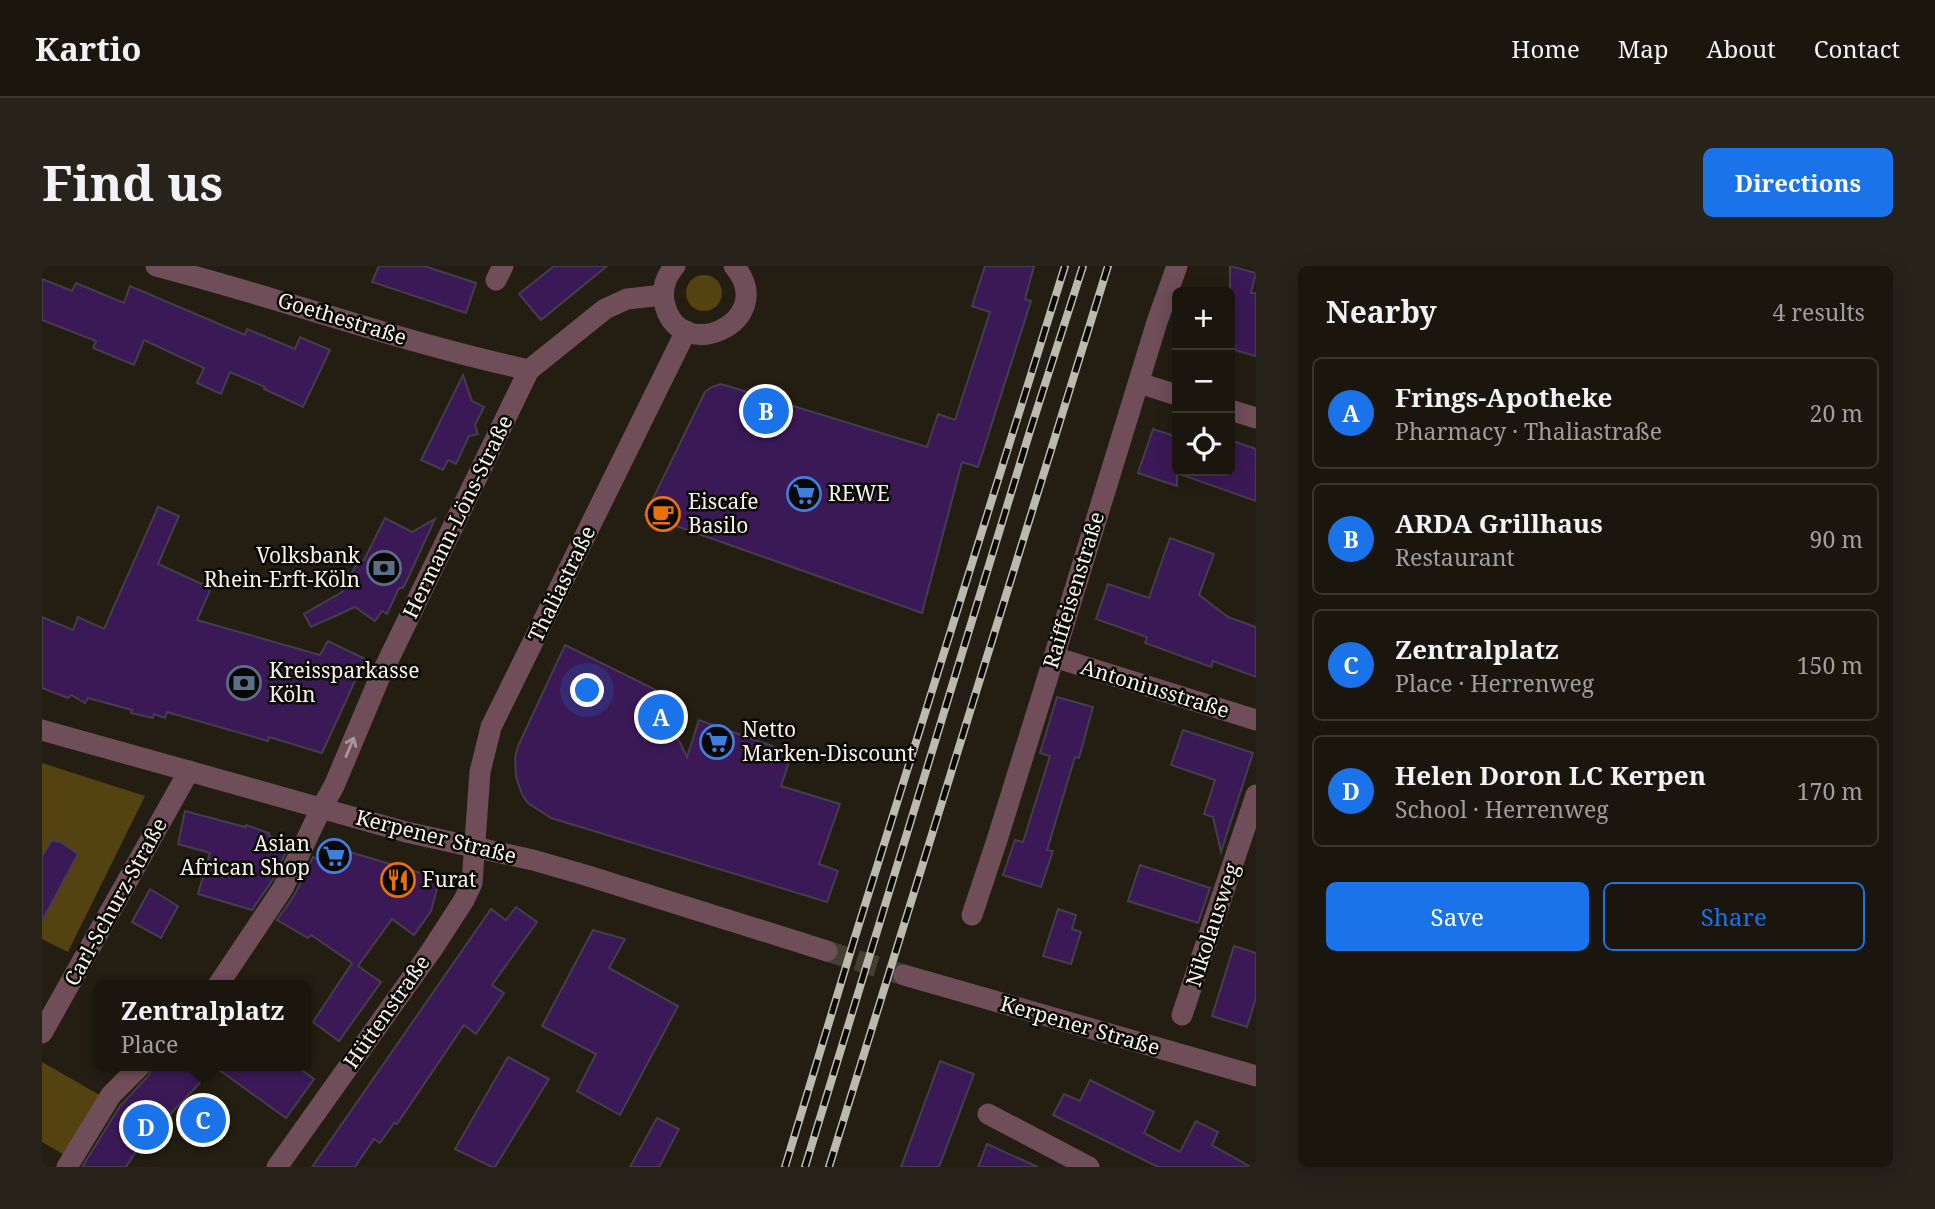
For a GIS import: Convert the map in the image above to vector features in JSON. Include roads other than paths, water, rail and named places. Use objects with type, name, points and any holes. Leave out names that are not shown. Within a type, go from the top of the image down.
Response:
[{"type":"street","name":"Goethestraße","points":[[156,266],[214,273],[470,358],[529,370]]},
{"type":"street","points":[[675,266],[665,282],[663,295],[666,309],[674,322],[686,331],[705,335],[724,330],[735,321],[743,309],[746,295],[743,281],[735,267]]},
{"type":"street","name":"Raiffeisenstraße","points":[[972,915],[1157,322],[1177,266]]},
{"type":"street","name":"Hermann-Löns-Straße","points":[[221,980],[283,888],[334,786],[379,679],[529,370],[605,309],[627,299],[663,295]]},
{"type":"street","name":"Thaliastraße","points":[[475,848],[480,772],[491,727],[686,331]]},
{"type":"street","points":[[1139,383],[1172,393]]},
{"type":"street","points":[[1235,412],[1256,418]]},
{"type":"street","name":"Antoniusstraße","points":[[1054,657],[1256,720]]},
{"type":"street","name":"Kerpener Straße","points":[[42,730],[406,832],[533,860],[827,951]]},
{"type":"street","name":"Carl-Schurz-Straße","points":[[42,1033],[189,771]]},
{"type":"street","name":"Nikolausweg","points":[[1182,1015],[1252,821],[1256,795]]},
{"type":"street","name":"Hüttenstraße","points":[[277,1167],[431,951],[464,900],[472,883],[475,848]]},
{"type":"street","name":"Kerpener Straße","points":[[904,975],[1256,1076]]},
{"type":"street","points":[[67,1167],[111,1095],[135,1071]]},
{"type":"street","points":[[988,1114],[1089,1167]]},
{"type":"tunnel","points":[[827,951],[904,975]]},
{"type":"railway","points":[[785,1167],[1065,266]]},
{"type":"railway","points":[[805,1167],[1083,266]]},
{"type":"railway","points":[[829,1167],[1108,266]]},
{"type":"place","name":"ARDA Grillhaus","points":[[766,411]]},
{"type":"place","name":"REWE","points":[[804,494]]},
{"type":"place","name":"Eiscafe Basilo","points":[[663,514]]},
{"type":"place","name":"Volksbank Rhein-Erft-Köln","points":[[384,568]]},
{"type":"place","name":"Kreissparkasse Köln","points":[[244,683]]},
{"type":"place","name":"Frings-Apotheke","points":[[661,717]]},
{"type":"place","name":"Netto Marken-Discount","points":[[717,742]]},
{"type":"place","name":"Asian African Shop","points":[[334,856]]},
{"type":"place","name":"Furat","points":[[398,880]]},
{"type":"place","name":"Zentralplatz","points":[[203,1120]]},
{"type":"place","name":"Helen Doron LC Kerpen","points":[[146,1127]]}]
